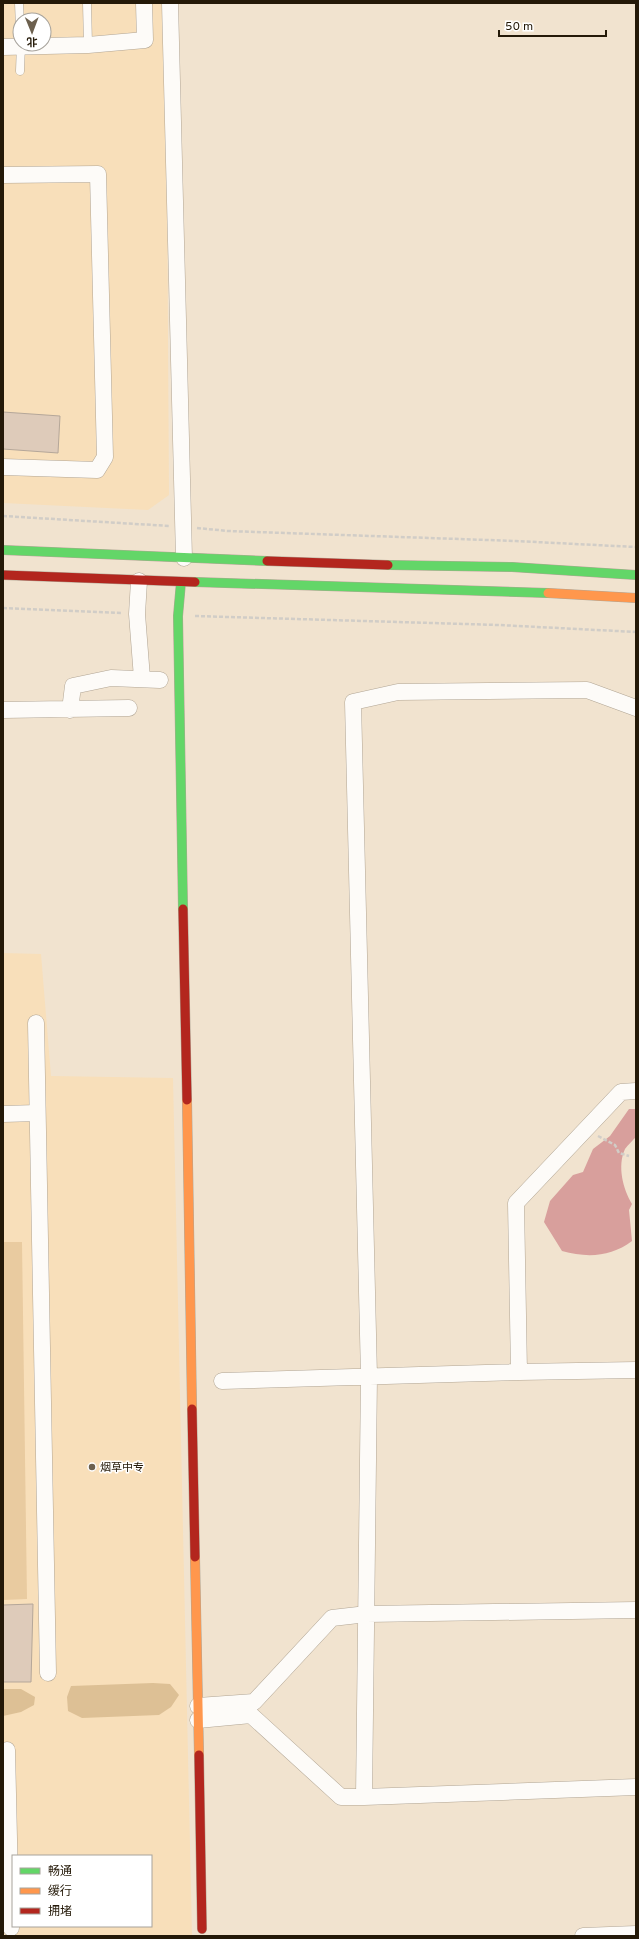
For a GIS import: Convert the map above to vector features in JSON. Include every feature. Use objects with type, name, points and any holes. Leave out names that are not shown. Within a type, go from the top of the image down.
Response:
[{"type":"street","points":[[52,45],[88,45],[145,40],[144,3]]},
{"type":"street","points":[[170,3],[184,558]]},
{"type":"street","points":[[3,175],[98,174],[105,457],[97,470],[3,467]]},
{"type":"street","points":[[3,550],[374,566],[512,567],[636,574]]},
{"type":"street","points":[[3,575],[370,589],[506,591],[636,598]]},
{"type":"street","points":[[139,580],[137,614],[142,678]]},
{"type":"street","points":[[181,582],[178,616],[202,1929]]},
{"type":"street","points":[[70,710],[73,686],[111,678],[142,678],[160,680]]},
{"type":"street","points":[[364,1797],[369,1376],[353,702],[398,692],[587,690],[636,708]]},
{"type":"street","points":[[3,710],[129,708]]},
{"type":"street","points":[[36,1023],[48,1673]]},
{"type":"street","points":[[519,1372],[516,1203],[620,1092],[636,1091]]},
{"type":"street","points":[[3,1114],[37,1113]]},
{"type":"street","points":[[222,1381],[636,1370]]},
{"type":"street","points":[[198,1713],[254,1702],[332,1618],[366,1614],[636,1610]]},
{"type":"street","points":[[198,1713],[251,1715],[341,1797],[636,1787]]},
{"type":"street","points":[[7,1750],[7,1890],[11,1928]]},
{"type":"street","points":[[583,1936],[636,1934]]},
{"type":"lane","points":[[86,3],[88,45]]},
{"type":"lane","points":[[20,72],[21,52]]},
{"type":"path","points":[[3,516],[228,531],[516,541],[636,547]]},
{"type":"path","points":[[3,608],[137,614]]},
{"type":"path","points":[[178,616],[491,624],[636,632]]},
{"type":"path","points":[[585,1129],[615,1145],[619,1153],[629,1156]]},
{"type":"shaded area","points":[[3,3],[162,3],[167,176],[169,495],[148,510],[3,503]]},
{"type":"shaded area","name":"烟草中专","points":[[3,953],[41,954],[51,1076],[173,1078],[192,1936],[3,1936]]},
{"type":"shaded area","points":[[629,1109],[636,1109],[636,1137],[625,1149],[621,1163],[621,1170],[626,1191],[632,1204],[629,1210],[632,1241],[616,1250],[598,1255],[581,1255],[562,1251],[544,1222],[550,1201],[573,1175],[583,1172],[593,1149],[610,1136]]},
{"type":"shaded area","points":[[3,1242],[22,1242],[27,1599],[3,1600]]},
{"type":"shaded area","points":[[153,1683],[170,1684],[179,1695],[171,1707],[159,1715],[82,1718],[68,1711],[67,1697],[71,1686]]},
{"type":"shaded area","points":[[3,1689],[21,1689],[35,1697],[34,1705],[21,1712],[3,1716]]},
{"type":"building","points":[[3,412],[60,416],[58,453],[3,449]]},
{"type":"building","points":[[33,1604],[31,1682],[3,1682],[3,1605]]},
{"type":"traffic: fast","points":[[3,550],[267,561]]},
{"type":"traffic: fast","points":[[388,565],[512,567],[636,575]]},
{"type":"traffic: fast","points":[[181,582],[178,616],[183,909]]},
{"type":"traffic: fast","points":[[195,582],[548,593]]},
{"type":"traffic: slow","points":[[548,593],[636,598]]},
{"type":"traffic: slow","points":[[187,1100],[192,1409]]},
{"type":"traffic: slow","points":[[195,1557],[199,1755]]},
{"type":"traffic: jam","points":[[267,561],[388,565]]},
{"type":"traffic: jam","points":[[3,575],[195,582]]},
{"type":"traffic: jam","points":[[183,909],[187,1100]]},
{"type":"traffic: jam","points":[[192,1409],[195,1557]]},
{"type":"traffic: jam","points":[[199,1755],[202,1929]]},
{"type":"place","name":"烟草中专","points":[[92,1467]]}]
